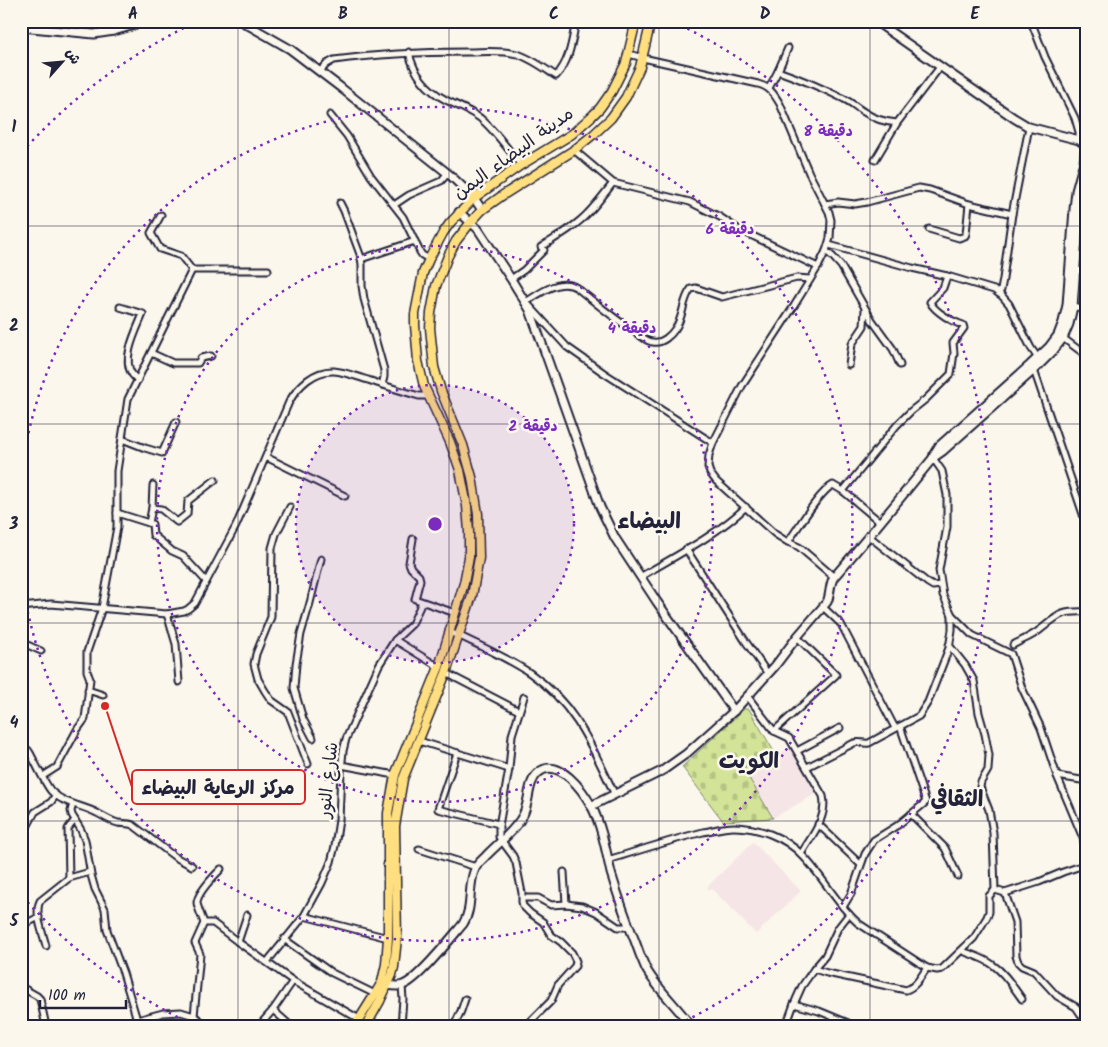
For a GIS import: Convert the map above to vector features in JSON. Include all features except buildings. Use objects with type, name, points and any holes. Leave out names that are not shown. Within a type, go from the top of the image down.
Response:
[{"type":"main road","name":"مدينة البيضاء اليمن","points":[[357,1022],[385,974],[388,956],[388,814],[395,775],[439,666],[468,568],[469,532],[457,460],[446,432],[428,396],[418,362],[415,314],[420,284],[429,259],[443,233],[459,212],[474,198],[572,134],[593,115],[612,91],[622,73],[629,54],[636,21]]},
{"type":"main road","name":"مدينة البيضاء اليمن","points":[[366,1026],[388,985],[394,967],[397,938],[395,826],[403,779],[446,673],[472,596],[478,570],[478,514],[475,489],[463,446],[441,391],[434,367],[431,320],[436,286],[456,241],[482,210],[574,150],[611,118],[631,86],[643,58],[651,21]]},
{"type":"main road","points":[[428,396],[441,391]]},
{"type":"street","points":[[21,27],[94,34],[114,32],[148,21]]},
{"type":"street","points":[[241,21],[290,49],[320,71],[461,184],[482,210]]},
{"type":"street","points":[[320,71],[334,60],[409,52],[510,52],[528,58],[556,76],[562,70],[567,60],[576,21]]},
{"type":"street","points":[[875,21],[1006,113],[1029,127],[1079,140],[1086,145],[1074,208],[1067,305],[1058,335],[1040,361]]},
{"type":"street","points":[[1031,21],[1045,57],[1075,118],[1079,140]]},
{"type":"street","points":[[769,88],[788,48]]},
{"type":"street","points":[[409,52],[414,68],[429,88],[442,98],[479,118],[489,127],[521,166]]},
{"type":"street","points":[[629,54],[769,88],[780,104],[809,173],[825,204],[830,220],[829,245],[794,306],[746,378],[714,443],[709,455],[708,467],[716,481],[775,534],[804,551],[834,577]]},
{"type":"street","points":[[875,160],[897,123],[940,67]]},
{"type":"street","points":[[778,71],[811,82],[847,100],[877,119],[884,122],[897,123]]},
{"type":"street","points":[[330,115],[347,136],[368,172],[403,217],[422,254],[429,259]]},
{"type":"street","points":[[998,293],[1001,290],[1012,214],[1029,127]]},
{"type":"street","points":[[574,150],[613,183],[690,202],[720,217],[738,229],[818,267]]},
{"type":"street","points":[[394,204],[441,181],[448,173]]},
{"type":"street","points":[[591,806],[662,771],[686,754],[734,712],[823,607],[829,598],[834,577],[870,537],[880,522],[933,458],[939,446],[1053,351],[1063,338],[1069,324],[1073,306],[1079,217],[1087,177]]},
{"type":"street","points":[[511,279],[544,250],[541,247],[565,232],[590,212],[613,183]]},
{"type":"street","points":[[825,204],[867,202],[919,188],[969,204],[1012,214]]},
{"type":"street","points":[[340,203],[361,259],[364,299],[384,370],[382,385]]},
{"type":"street","points":[[929,229],[959,238],[964,236],[966,234],[969,204]]},
{"type":"street","points":[[459,212],[478,229],[526,302],[567,348],[714,443]]},
{"type":"street","points":[[161,215],[151,233],[160,250],[181,256],[192,270]]},
{"type":"street","points":[[361,259],[415,241]]},
{"type":"street","points":[[829,245],[990,288],[1009,304],[1031,348],[1040,361]]},
{"type":"street","points":[[826,251],[841,266],[876,326],[893,349],[900,364]]},
{"type":"street","points":[[192,270],[268,270]]},
{"type":"street","points":[[43,776],[57,767],[85,719],[90,679],[87,671],[87,652],[102,608],[116,526],[118,513],[117,471],[128,399],[192,270]]},
{"type":"street","points":[[1076,270],[1087,271]]},
{"type":"street","points":[[843,491],[897,425],[951,374],[954,353],[953,343],[964,328],[963,325],[947,317],[932,306],[930,302],[943,288],[947,276]]},
{"type":"street","points":[[526,302],[551,288],[561,284],[569,284],[577,288],[634,332],[656,343],[666,339],[676,329],[687,295],[693,288],[722,297],[797,278],[810,279]]},
{"type":"street","points":[[526,302],[604,516],[615,538],[734,712]]},
{"type":"street","points":[[120,306],[143,314],[131,342],[128,364],[131,374],[138,380]]},
{"type":"street","points":[[849,365],[852,344],[864,326],[864,306]]},
{"type":"street","points":[[1073,306],[1087,308]]},
{"type":"street","points":[[1063,338],[1087,356]]},
{"type":"street","points":[[151,353],[173,363],[198,363],[201,358],[211,356]]},
{"type":"street","points":[[1032,368],[1087,526]]},
{"type":"street","points":[[21,607],[51,604],[167,614],[184,611],[192,606],[236,526],[292,397],[299,387],[321,372],[334,371],[419,396],[428,396]]},
{"type":"street","points":[[122,439],[162,454],[176,422]]},
{"type":"street","points":[[266,457],[345,496]]},
{"type":"street","points":[[933,458],[942,470],[947,495],[947,527],[939,570],[943,595],[952,615],[967,630],[977,638],[1011,654],[1022,688],[1041,728],[1057,776],[1083,838],[1087,854]]},
{"type":"street","points":[[152,508],[161,509],[177,522],[187,514],[188,501],[215,480]]},
{"type":"street","points":[[149,523],[153,485]]},
{"type":"street","points":[[788,542],[826,489],[832,485],[843,491],[880,522]]},
{"type":"street","points":[[640,576],[714,533],[746,507]]},
{"type":"street","points":[[290,508],[276,534],[271,552],[271,617],[256,654],[254,664],[258,679],[271,700],[288,712],[308,764]]},
{"type":"street","points":[[118,513],[152,524],[153,535],[172,551],[183,556],[206,581]]},
{"type":"street","points":[[870,537],[928,583],[933,586],[940,585]]},
{"type":"street","points":[[413,540],[409,563],[420,578],[415,599],[455,612]]},
{"type":"street","points":[[686,549],[768,674]]},
{"type":"street","points":[[313,738],[303,719],[294,688],[301,634],[321,559]]},
{"type":"street","name":"شارع النور","points":[[267,962],[304,916],[327,873],[335,846],[339,820],[341,765],[345,745],[379,664],[395,640],[412,624],[422,602]]},
{"type":"street","points":[[823,607],[841,624],[897,727],[926,802],[898,825],[874,840],[868,847],[860,864],[851,894],[843,907]]},
{"type":"street","points":[[1014,646],[1061,614],[1087,612]]},
{"type":"street","points":[[167,614],[176,644],[179,682]]},
{"type":"street","points":[[807,767],[854,743],[869,743],[919,716],[928,702],[943,666],[949,645],[952,615]]},
{"type":"street","points":[[450,633],[513,663],[545,685],[559,698],[583,730],[615,795]]},
{"type":"street","points":[[774,731],[836,674],[797,637]]},
{"type":"street","points":[[395,640],[439,666]]},
{"type":"street","points":[[21,642],[41,651]]},
{"type":"street","points":[[608,860],[685,836],[716,829],[734,827],[762,831],[788,843],[801,854],[848,914],[864,927],[894,945],[926,968],[942,969],[978,933],[989,912],[989,896],[995,890],[993,833],[980,787],[988,770],[989,755],[986,734],[978,713],[974,681],[966,665],[949,645]]},
{"type":"street","points":[[446,673],[519,710]]},
{"type":"street","points":[[88,690],[103,695]]},
{"type":"street","points":[[524,697],[512,735],[509,770],[498,831],[501,841],[516,863],[523,898],[522,902],[526,909],[543,922],[551,935],[572,952],[576,961],[575,966],[558,985],[551,1001],[526,1026]]},
{"type":"street","points":[[748,697],[774,731],[789,738],[807,767],[824,802],[823,815],[801,854]]},
{"type":"street","points":[[797,750],[840,728]]},
{"type":"street","points":[[419,741],[509,770]]},
{"type":"street","points":[[21,750],[28,750],[48,787],[56,795],[116,822],[133,825],[176,857],[192,866]]},
{"type":"street","points":[[457,753],[438,809],[499,824]]},
{"type":"street","points":[[341,765],[395,775]]},
{"type":"street","points":[[388,985],[402,986],[410,981],[431,961],[466,918],[470,908],[472,879],[476,868],[523,816],[534,778],[541,770],[551,768],[562,772],[576,784],[591,806],[598,822],[629,927],[643,961],[650,976],[691,1026]]},
{"type":"street","points":[[1057,776],[1087,781]]},
{"type":"street","points":[[21,831],[28,827],[35,812],[50,802],[56,795]]},
{"type":"street","points":[[73,804],[71,810],[85,840],[90,872],[95,889],[105,909],[107,930],[123,973],[137,1020]]},
{"type":"street","points":[[911,814],[945,848],[958,876]]},
{"type":"street","points":[[69,878],[68,829],[75,820]]},
{"type":"street","points":[[818,824],[860,864]]},
{"type":"street","points":[[419,849],[476,868]]},
{"type":"street","points":[[995,890],[1005,893],[1087,864]]},
{"type":"street","points":[[194,1016],[200,954],[195,943],[204,923],[197,903],[198,898],[208,883],[221,868]]},
{"type":"street","points":[[46,946],[39,917],[38,908],[40,901],[69,878],[90,872]]},
{"type":"street","points":[[564,872],[566,904]]},
{"type":"street","points":[[1005,893],[1015,922],[1015,944],[1018,962],[1022,966],[1034,971],[1057,996],[1076,1007],[1083,1020],[1079,1026]]},
{"type":"street","points":[[523,898],[538,898],[551,905],[566,904],[586,907],[618,926],[629,927]]},
{"type":"street","points":[[786,1026],[802,986],[827,952],[838,928],[848,914]]},
{"type":"street","points":[[238,942],[247,915]]},
{"type":"street","points":[[304,916],[388,938]]},
{"type":"street","points":[[21,926],[39,917]]},
{"type":"street","points":[[204,923],[213,923],[293,981],[357,1022]]},
{"type":"street","points":[[284,939],[332,973],[375,994]]},
{"type":"street","points":[[962,951],[998,968],[1022,999]]},
{"type":"street","points":[[814,968],[828,973],[906,990],[915,985],[926,968]]},
{"type":"street","points":[[259,1026],[273,1010],[293,981]]},
{"type":"street","points":[[401,1026],[402,986]]},
{"type":"street","points":[[21,987],[40,999],[46,1026]]},
{"type":"street","points":[[454,1026],[465,1000]]},
{"type":"street","points":[[794,1004],[820,1011],[848,1023]]},
{"type":"street","points":[[273,1010],[291,1026]]},
{"type":"street","points":[[106,1026],[163,1013],[182,1012],[194,1016],[208,1026]]},
{"type":"street","points":[[137,1020],[162,1026]]},
{"type":"shaded area","points":[[791,747],[817,793],[773,818],[746,773]]},
{"type":"shaded area","points":[[753,842],[801,891],[756,934],[712,889],[710,890],[707,887]]},
{"type":"green space","points":[[744,709],[749,709],[776,755],[746,773],[773,818],[723,821],[682,767]]},
{"type":"place","name":"مركز الرعاية البيضاء","points":[[105,706]]},
{"type":"district","name":"البيضاء","points":[[649,522]]},
{"type":"district","name":"الكويت","points":[[749,762]]},
{"type":"district","name":"الثقافي","points":[[957,800]]}]
